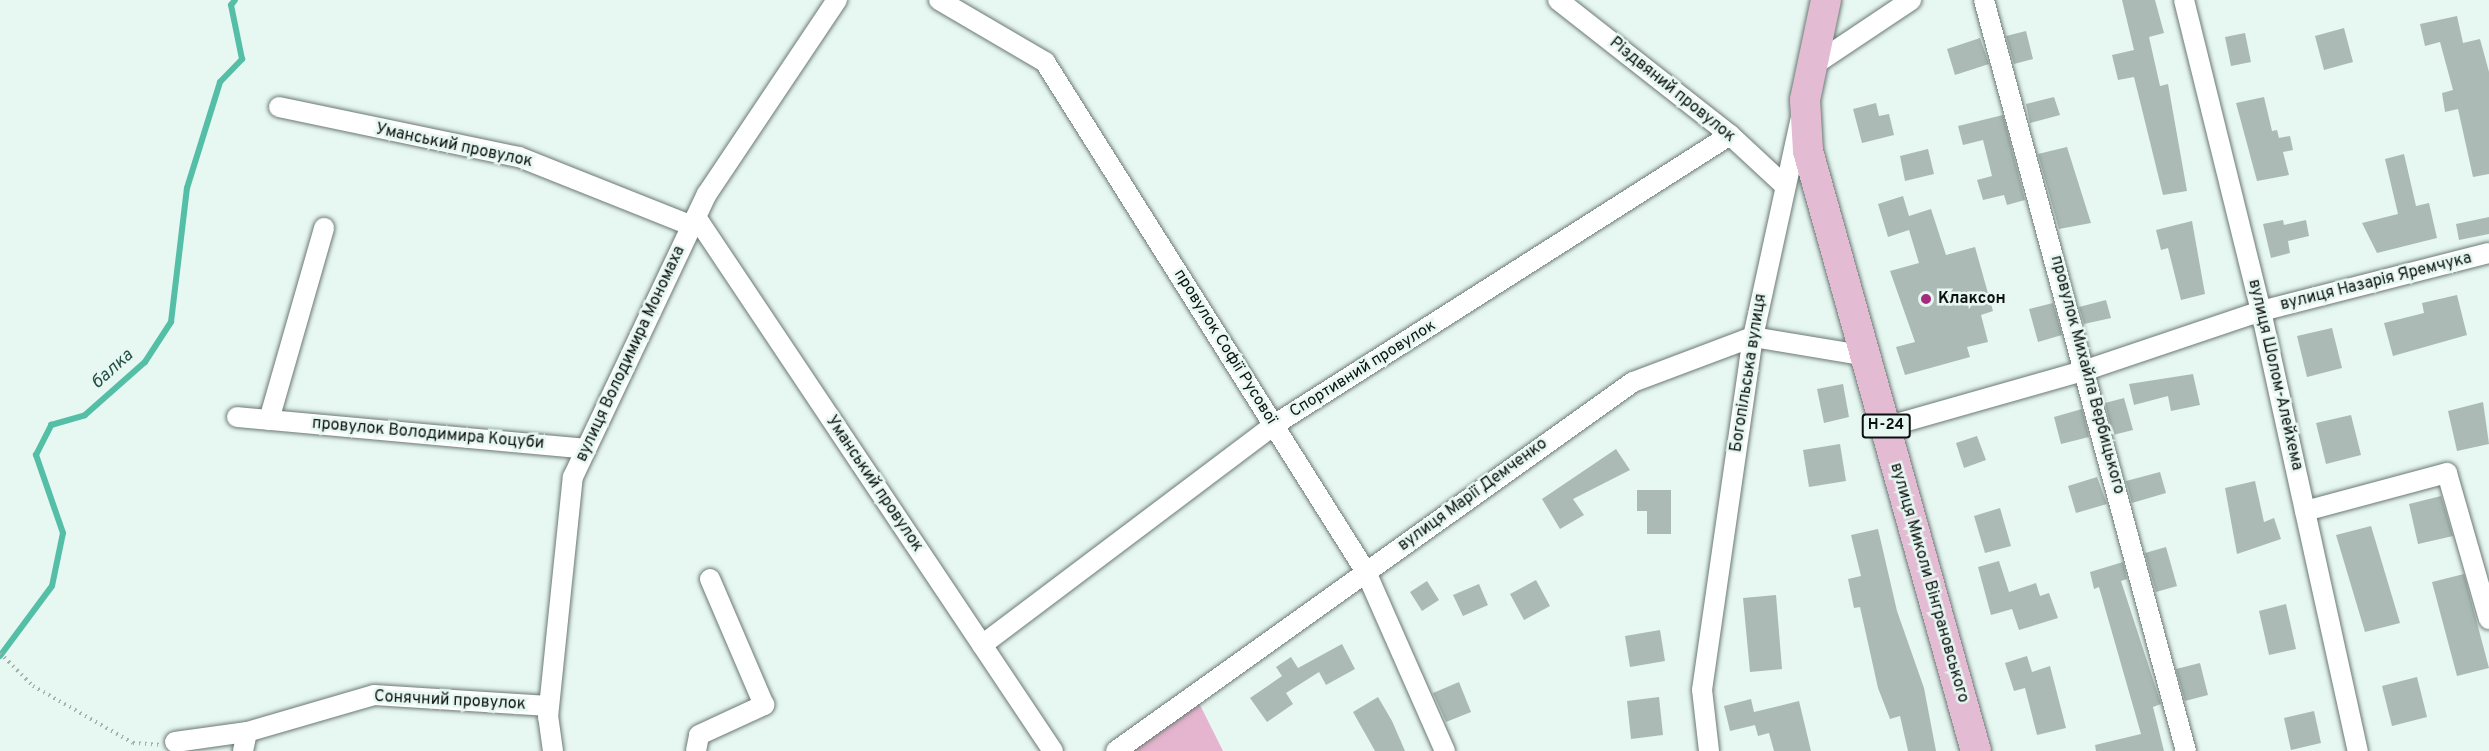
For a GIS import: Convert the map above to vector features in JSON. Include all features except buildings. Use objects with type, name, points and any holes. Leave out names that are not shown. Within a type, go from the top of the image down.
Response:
[{"type":"main road","name":"Богопільська вулиця","points":[[1805,100],[1826,0]]},
{"type":"main road","name":"вулиця Миколи Вінграновського","points":[[1805,100],[1808,151],[1976,751]]},
{"type":"street","name":"вулиця Володимира Мономаха","points":[[553,751],[549,706],[573,477],[694,221],[837,0]]},
{"type":"street","name":"провулок Софії Русової","points":[[939,0],[1045,62],[1366,572],[1445,751]]},
{"type":"street","name":"Різдвяний провулок","points":[[1558,0],[1730,135],[1783,184]]},
{"type":"street","points":[[1814,64],[1911,0]]},
{"type":"street","name":"провулок Михайла Вербицького","points":[[1984,0],[2086,370],[2186,751]]},
{"type":"street","name":"вулиця Шолом-Алейхема","points":[[2184,0],[2261,311],[2358,751]]},
{"type":"street","name":"Богопільська вулиця","points":[[1709,751],[1702,690],[1753,337],[1783,184],[1805,100]]},
{"type":"street","name":"Уманський провулок","points":[[279,107],[519,157],[694,221],[1053,751]]},
{"type":"street","name":"Спортивний провулок","points":[[982,645],[1274,425],[1730,135]]},
{"type":"street","points":[[269,420],[324,228]]},
{"type":"street","name":"вулиця Назарія Яремчука","points":[[1886,427],[2086,370],[2261,311],[2489,254]]},
{"type":"street","points":[[1753,337],[1866,356]]},
{"type":"street","name":"вулиця Марії Демченко","points":[[1116,751],[1633,382],[1753,337]]},
{"type":"street","name":"провулок Володимира Коцуби","points":[[237,417],[586,449]]},
{"type":"street","points":[[2306,511],[2447,473],[2489,619]]},
{"type":"street","points":[[696,751],[699,735],[764,705],[710,579]]},
{"type":"street","name":"Сонячний провулок","points":[[175,742],[245,741],[374,695],[549,706]]},
{"type":"path","points":[[0,653],[33,686],[133,743],[175,742]]},
{"type":"shaded area","points":[[1195,695],[1223,751],[1118,751]]},
{"type":"waterway","name":"балка","points":[[0,656],[52,586],[63,533],[36,455],[51,425],[85,415],[145,362],[171,322],[187,188],[220,82],[242,59],[231,5],[235,0]]},
{"type":"place","name":"Клаксон","points":[[1926,299]]}]
